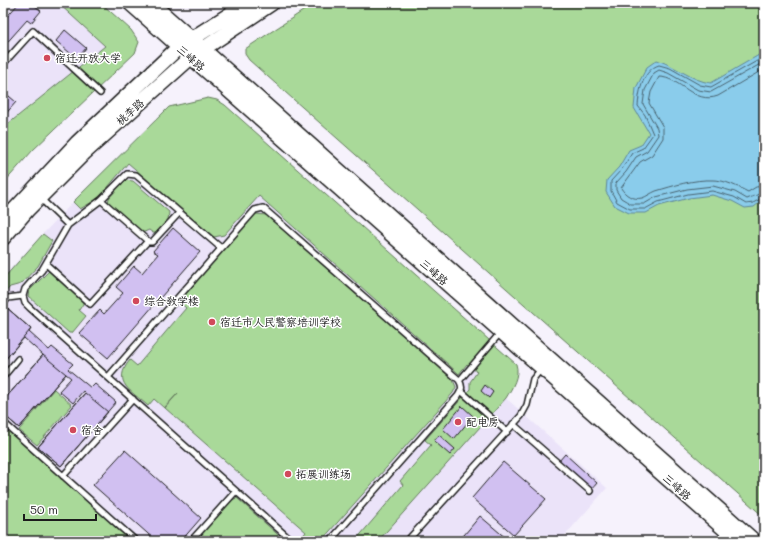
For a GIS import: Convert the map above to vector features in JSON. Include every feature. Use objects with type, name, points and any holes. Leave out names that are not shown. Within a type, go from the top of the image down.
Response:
[{"type":"main road","name":"三峰路","points":[[130,3],[502,332],[545,363],[754,541]]},
{"type":"main road","name":"三峰路","points":[[151,3],[203,49],[738,541]]},
{"type":"main road","name":"桃李路","points":[[3,238],[35,194],[76,143],[179,47],[248,3]]},
{"type":"main road","name":"桃李路","points":[[3,222],[84,153],[191,57],[272,3]]},
{"type":"lane","points":[[3,64],[33,31],[100,93]]},
{"type":"lane","points":[[221,248],[133,173],[127,174],[101,200],[68,225],[46,264],[26,289],[23,296],[25,303],[30,308],[292,541]]},
{"type":"lane","points":[[35,194],[68,225]]},
{"type":"lane","points":[[101,200],[147,242]]},
{"type":"lane","points":[[108,377],[255,210],[263,208],[460,380],[462,384],[461,391],[330,541]]},
{"type":"lane","points":[[46,264],[90,304],[147,242],[152,242],[179,213]]},
{"type":"lane","points":[[3,304],[8,298],[23,296]]},
{"type":"lane","points":[[460,380],[502,332]]},
{"type":"lane","points":[[3,377],[18,359]]},
{"type":"lane","points":[[407,541],[507,432],[525,410],[533,379],[545,363]]},
{"type":"lane","points":[[461,391],[507,432]]},
{"type":"lane","points":[[63,476],[133,399]]},
{"type":"lane","points":[[3,422],[136,541]]},
{"type":"lane","points":[[514,424],[590,491]]},
{"type":"lane","points":[[191,541],[236,491]]},
{"type":"shaded area","name":"宿迁开放大学","points":[[3,3],[58,3],[106,46],[3,128]]},
{"type":"shaded area","name":"宿迁市人民警察培训学校","points":[[177,106],[607,488],[560,541],[131,541],[3,427],[3,279],[12,267],[89,185],[169,107]]},
{"type":"green space","points":[[58,3],[101,3],[131,30],[139,42],[135,53],[33,150],[3,184],[3,128],[105,46]]},
{"type":"green space","points":[[315,3],[764,3],[764,517],[249,60],[245,54],[245,49]]},
{"type":"green space","points":[[208,98],[217,100],[225,105],[516,364],[516,377],[506,398],[378,541],[355,541],[403,485],[400,481],[431,445],[425,440],[470,389],[470,382],[477,372],[467,364],[459,374],[259,196],[224,235],[214,237],[128,163],[99,198],[80,209],[73,202],[169,107]]},
{"type":"green space","points":[[125,180],[133,181],[169,212],[168,220],[157,233],[153,233],[149,230],[142,233],[108,203],[109,198]]},
{"type":"green space","points":[[256,214],[266,215],[453,380],[456,387],[453,393],[321,541],[302,541],[300,539],[306,532],[165,408],[178,393],[164,408],[154,399],[148,406],[130,391],[123,381],[125,368],[130,360],[137,366],[186,308],[179,302]]},
{"type":"green space","points":[[43,234],[52,241],[38,266],[21,284],[10,287],[3,295],[3,279]]},
{"type":"green space","points":[[49,271],[83,300],[83,304],[79,310],[86,316],[72,333],[69,333],[28,296],[29,291]]},
{"type":"green space","points":[[54,389],[72,405],[37,445],[19,430]]},
{"type":"green space","points":[[8,431],[131,541],[3,541],[3,436]]},
{"type":"green space","points":[[237,498],[285,541],[194,541],[231,500]]},
{"type":"water","points":[[764,52],[764,199],[754,207],[745,208],[732,201],[712,195],[689,198],[659,206],[646,213],[629,213],[615,206],[606,192],[607,180],[619,167],[629,150],[641,145],[649,133],[634,108],[636,88],[647,67],[657,60],[704,82],[711,83]]},
{"type":"building","points":[[19,3],[32,3],[41,11],[31,23],[27,20],[3,47],[3,21]]},
{"type":"building","points":[[65,30],[86,48],[77,59],[56,41]]},
{"type":"building","points":[[3,47],[8,51],[3,56]]},
{"type":"building","points":[[3,91],[16,102],[3,117]]},
{"type":"building","name":"综合教学楼","points":[[173,228],[200,252],[108,358],[79,333],[100,310],[104,314],[123,293],[116,287],[134,266],[142,273],[158,254],[153,251]]},
{"type":"building","points":[[5,306],[31,329],[29,332],[49,350],[52,347],[73,364],[68,369],[91,388],[95,384],[116,402],[61,466],[38,447],[85,393],[83,391],[73,403],[59,391],[71,378],[66,374],[19,428],[3,414],[3,401],[43,355],[24,338],[3,362],[3,308]]},
{"type":"building","points":[[5,306],[31,329],[3,362],[3,308]]},
{"type":"building","points":[[43,355],[66,374],[19,428],[3,414],[3,401]]},
{"type":"building","points":[[485,385],[493,392],[489,398],[481,391]]},
{"type":"building","name":"宿舍","points":[[85,393],[108,412],[61,466],[38,447]]},
{"type":"building","name":"配电房","points":[[462,406],[473,416],[454,439],[443,429]]},
{"type":"building","points":[[439,435],[455,449],[450,455],[434,441]]},
{"type":"building","points":[[125,450],[201,518],[181,541],[156,541],[93,485]]},
{"type":"building","points":[[565,454],[597,483],[592,489],[559,461]]},
{"type":"building","points":[[503,462],[546,499],[514,535],[472,498]]},
{"type":"building","points":[[480,516],[507,539],[505,541],[459,541]]},
{"type":"place","name":"宿迁开放大学","points":[[47,58]]},
{"type":"place","name":"综合教学楼","points":[[136,301]]},
{"type":"place","name":"宿迁市人民警察培训学校","points":[[212,322]]},
{"type":"place","name":"配电房","points":[[458,422]]},
{"type":"place","name":"宿舍","points":[[73,430]]},
{"type":"place","name":"拓展训练场","points":[[288,474]]}]
